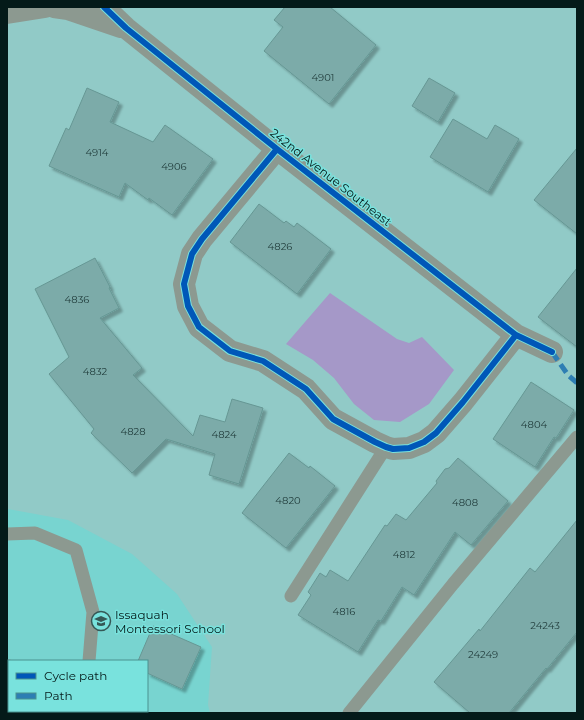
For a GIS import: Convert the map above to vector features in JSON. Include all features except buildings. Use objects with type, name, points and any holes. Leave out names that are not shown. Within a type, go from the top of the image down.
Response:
[{"type":"street","points":[[7,13],[45,7]]},
{"type":"street","name":"242nd Avenue Southeast","points":[[54,7],[126,28]]},
{"type":"street","name":"242nd Avenue Southeast","points":[[104,7],[126,28],[276,149],[516,335],[552,352]]},
{"type":"street","points":[[276,149],[202,238],[192,254],[184,284],[188,306],[199,327],[230,351],[263,361],[306,389],[333,419],[375,442],[393,449],[409,448],[424,442],[436,433],[463,402],[516,335]]},
{"type":"lane","points":[[349,713],[453,584],[577,437]]},
{"type":"lane","points":[[291,596],[386,447]]},
{"type":"lane","points":[[7,534],[35,533],[76,550],[93,612],[89,660]]},
{"type":"shaded area","points":[[330,293],[397,339],[409,343],[422,337],[454,370],[429,404],[400,422],[374,420],[354,404],[334,378],[313,360],[286,344]]},
{"type":"shaded area","name":"Issaquah Montessori School","points":[[8,509],[68,520],[132,554],[177,594],[212,647],[208,705],[210,713],[7,713]]},
{"type":"marked path","points":[[552,352],[568,375],[577,383]]},
{"type":"cycle path","points":[[104,7],[126,28],[277,149],[516,335],[552,352]]},
{"type":"cycle path","points":[[277,149],[202,239],[192,254],[184,284],[188,306],[199,327],[230,351],[263,361],[306,389],[333,419],[375,442],[393,449],[409,448],[424,442],[436,433],[463,402],[516,335]]},
{"type":"place","name":"Issaquah Montessori School","points":[[101,621]]}]
